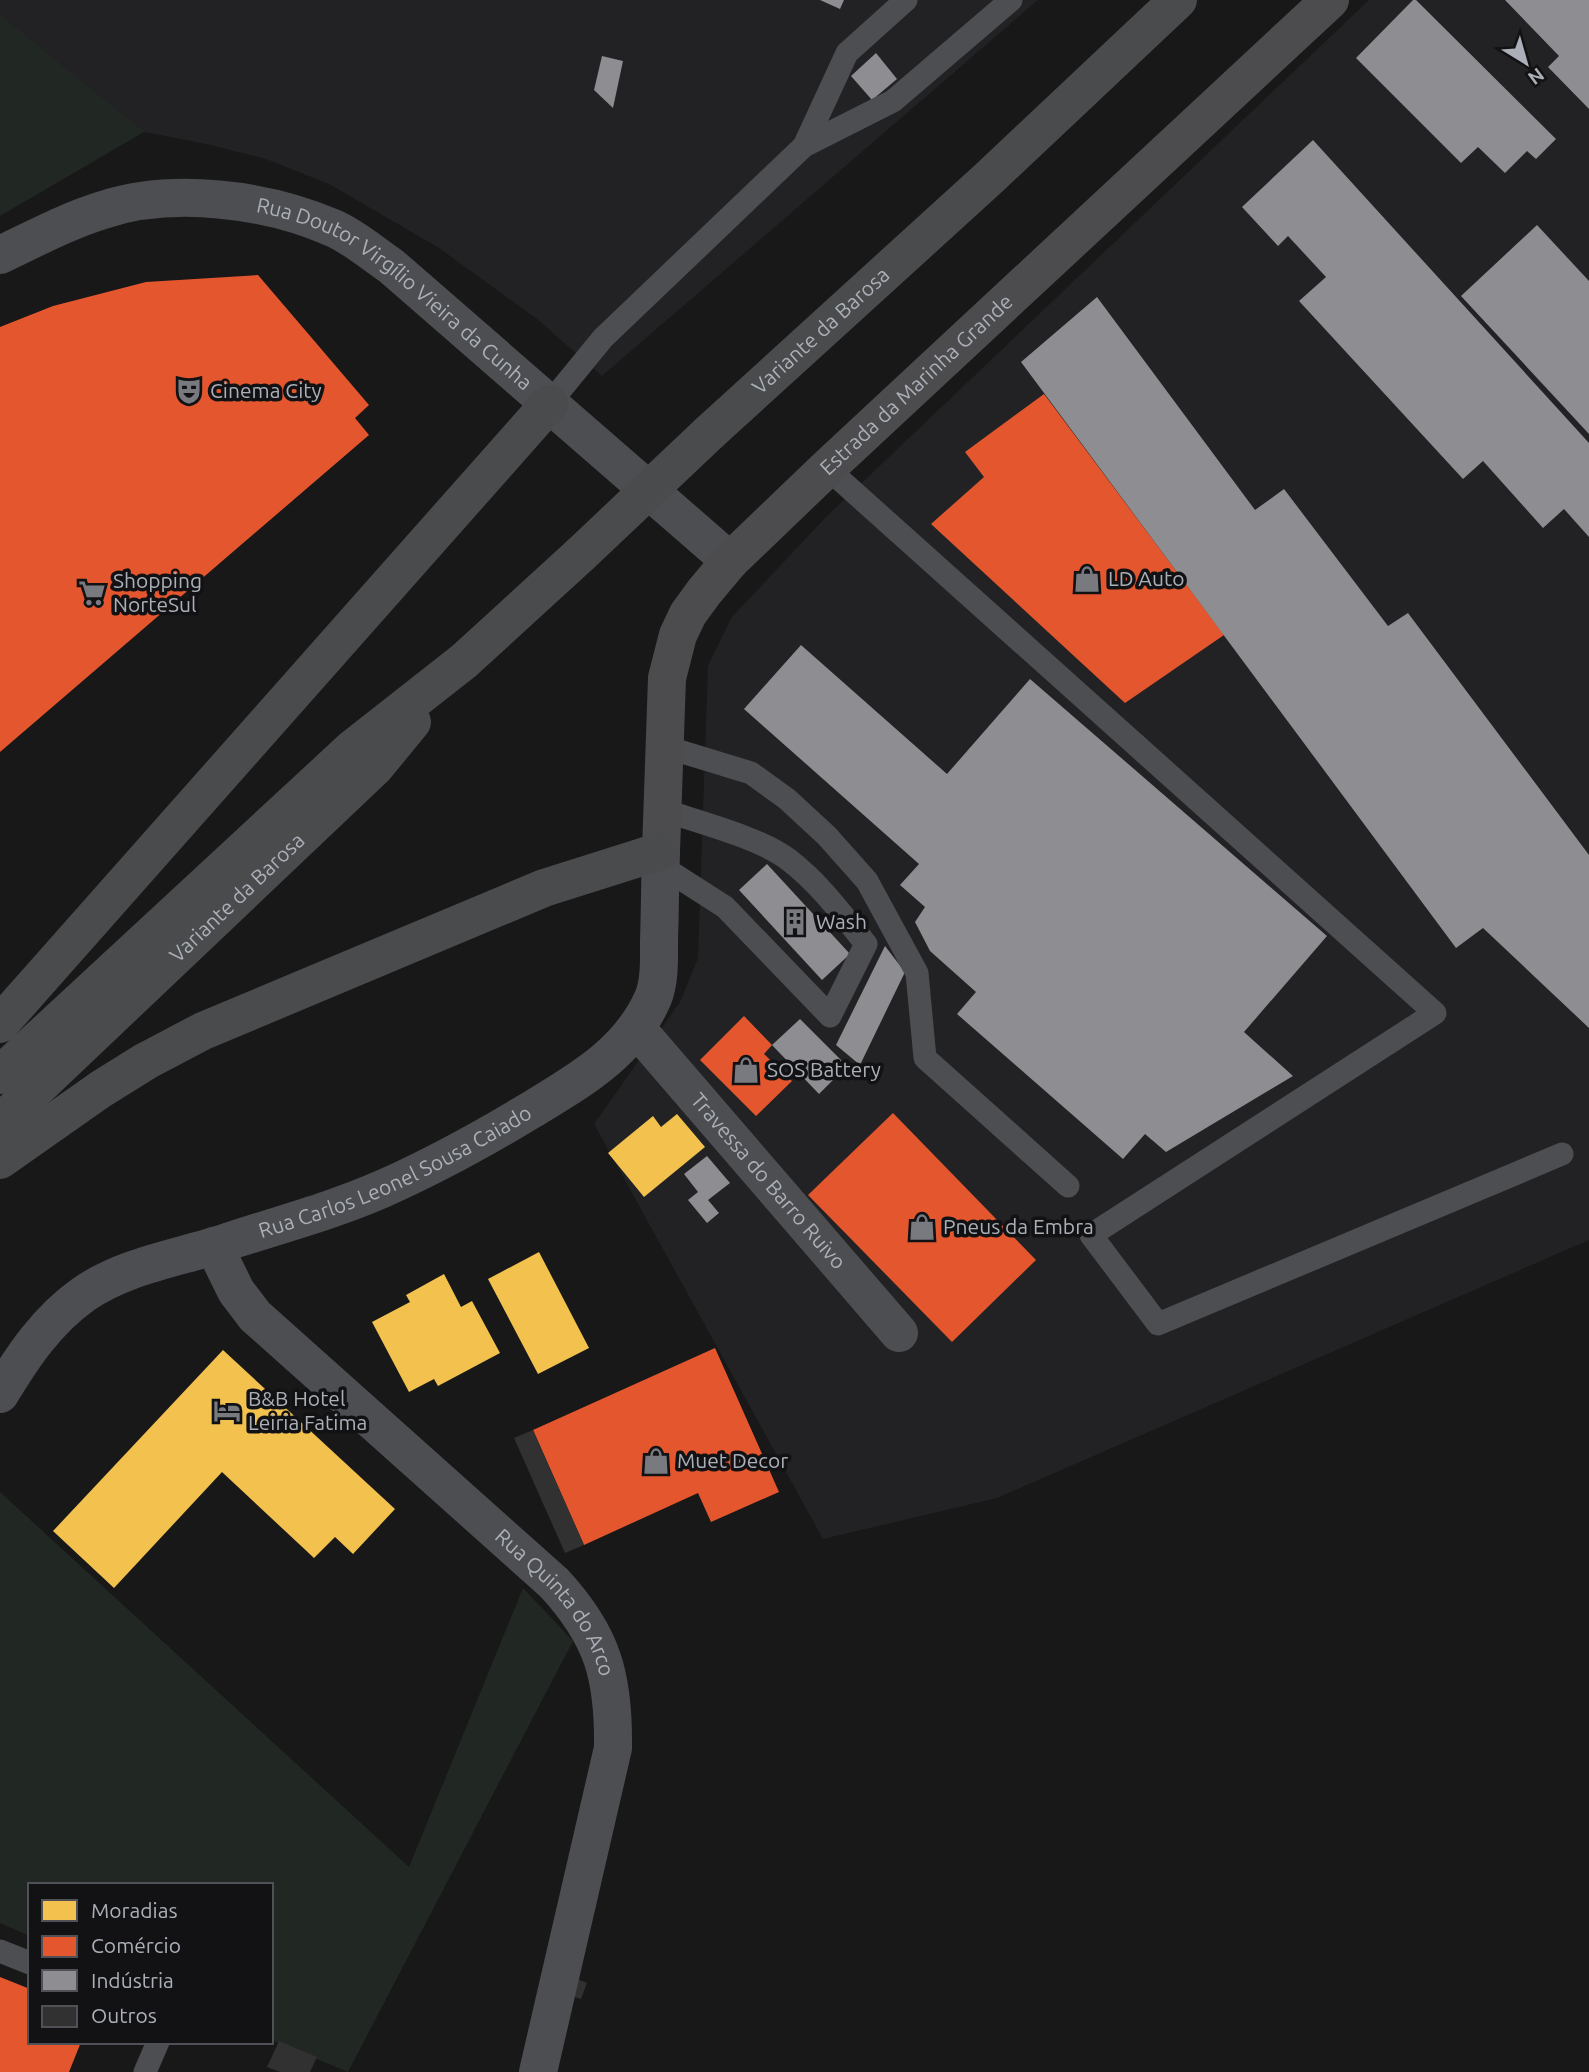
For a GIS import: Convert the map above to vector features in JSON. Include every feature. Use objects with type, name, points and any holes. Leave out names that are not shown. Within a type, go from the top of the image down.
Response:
[{"type":"main road","name":"Variante da Barosa","points":[[0,1075],[352,749],[464,661],[1178,0]]},
{"type":"main road","name":"Estrada da Marinha Grande","points":[[661,858],[667,678],[678,635],[688,614],[730,561],[827,468],[1330,0]]},
{"type":"main road","points":[[0,1024],[549,404]]},
{"type":"main road","name":"Variante da Barosa","points":[[0,1123],[375,767],[464,661]]},
{"type":"main road","points":[[0,1160],[101,1089],[203,1031],[544,888],[661,858]]},
{"type":"street","name":"Rua Doutor Virgílio Vieira da Cunha","points":[[0,254],[68,222],[106,209],[143,201],[243,201],[293,214],[335,229],[391,266],[730,561]]},
{"type":"street","name":"Rua Carlos Leonel Sousa Caiado","points":[[0,1394],[23,1356],[51,1321],[85,1294],[128,1270],[214,1246],[379,1190],[442,1161],[576,1082],[609,1058],[637,1029],[654,995],[659,969],[661,858]]},
{"type":"street","name":"Travessa do Barro Ruivo","points":[[637,1029],[900,1333]]},
{"type":"street","name":"Rua Quinta do Arco","points":[[214,1246],[236,1291],[255,1316],[554,1583],[579,1609],[597,1642],[614,1709],[613,1748],[538,2072]]},
{"type":"lane","points":[[804,146],[846,53],[906,0]]},
{"type":"lane","points":[[549,404],[603,338],[804,146],[893,101],[1011,0]]},
{"type":"lane","points":[[827,468],[1434,1013],[1091,1235],[1158,1324],[1562,1154]]},
{"type":"lane","points":[[666,747],[751,773],[787,799],[827,836],[867,881],[917,973],[925,1058],[1068,1186]]},
{"type":"lane","points":[[661,858],[725,907],[830,1016],[866,944],[818,886],[788,859],[767,847],[663,810]]},
{"type":"lane","points":[[0,1951],[28,1962]]},
{"type":"lane","points":[[145,2072],[157,2044]]},
{"type":"shaded area","points":[[0,0],[1038,0],[602,376],[537,319],[439,248],[329,184],[266,159],[135,130],[0,19]]},
{"type":"shaded area","points":[[1369,0],[1589,0],[1589,1240],[997,1498],[823,1539],[594,1124],[680,1002],[698,958],[708,666],[731,618],[827,516]]},
{"type":"shaded area","points":[[0,15],[144,132],[0,216]]},
{"type":"shaded area","points":[[0,1492],[409,1867],[523,1588],[573,1641],[348,2072],[273,2041],[273,1883],[28,1883],[28,1935],[0,1923]]},
{"type":"building: Moradias","points":[[677,1114],[705,1147],[644,1197],[608,1153],[653,1116],[661,1127]]},
{"type":"building: Moradias","points":[[539,1252],[589,1348],[538,1374],[488,1279]]},
{"type":"building: Moradias","points":[[444,1274],[461,1307],[472,1301],[500,1353],[438,1386],[434,1379],[409,1392],[372,1322],[410,1302],[406,1295]]},
{"type":"building: Moradias","name":"B&B Hotel Leiria Fatima","points":[[223,1350],[395,1509],[353,1554],[335,1537],[314,1558],[222,1472],[114,1588],[53,1531]]},
{"type":"building: Comércio","name":"Shopping NorteSul","points":[[258,275],[369,405],[355,418],[369,435],[0,752],[0,327],[53,306],[146,282]]},
{"type":"building: Comércio","name":"LD Auto","points":[[1044,394],[1224,635],[1125,703],[931,524],[984,477],[965,452]]},
{"type":"building: Comércio","name":"SOS Battery","points":[[744,1016],[772,1045],[764,1054],[792,1081],[756,1116],[700,1060]]},
{"type":"building: Comércio","name":"Pneus da Embra","points":[[893,1113],[1036,1260],[952,1342],[808,1195]]},
{"type":"building: Comércio","name":"Muet Decor","points":[[715,1348],[779,1492],[711,1522],[698,1493],[584,1545],[533,1430]]},
{"type":"building: Comércio","points":[[0,1977],[28,1988],[28,2044],[80,2044],[69,2072],[0,2072]]},
{"type":"building: Indústria","points":[[820,0],[844,0],[840,9]]},
{"type":"building: Indústria","points":[[1413,0],[1556,139],[1536,159],[1527,151],[1505,173],[1478,147],[1461,163],[1356,58]]},
{"type":"building: Indústria","points":[[1505,0],[1589,0],[1589,109],[1548,67],[1559,56]]},
{"type":"building: Indústria","points":[[876,53],[897,79],[872,100],[851,76]]},
{"type":"building: Indústria","points":[[602,56],[623,61],[613,108],[594,90]]},
{"type":"building: Indústria","points":[[1313,140],[1589,443],[1589,537],[1564,509],[1543,528],[1483,461],[1463,479],[1299,301],[1326,277],[1288,236],[1278,246],[1242,207]]},
{"type":"building: Indústria","points":[[1537,225],[1589,281],[1589,434],[1461,296]]},
{"type":"building: Indústria","points":[[1097,297],[1255,510],[1284,489],[1388,626],[1408,613],[1589,855],[1589,1028],[1483,928],[1456,948],[1021,362]]},
{"type":"building: Indústria","points":[[801,645],[947,774],[1030,679],[1327,936],[1244,1032],[1293,1076],[1166,1152],[1145,1134],[1123,1159],[957,1014],[976,992],[930,951],[915,922],[925,907],[900,885],[919,864],[744,709]]},
{"type":"building: Indústria","name":"Wash","points":[[767,864],[850,954],[822,980],[739,890]]},
{"type":"building: Indústria","points":[[885,946],[905,972],[860,1065],[836,1045]]},
{"type":"building: Indústria","points":[[800,1019],[847,1066],[819,1094],[772,1045]]},
{"type":"building: Indústria","points":[[707,1156],[730,1183],[708,1200],[719,1213],[707,1223],[688,1200],[698,1192],[684,1174]]},
{"type":"building: Outros","points":[[533,1430],[584,1545],[565,1553],[514,1438]]},
{"type":"building: Outros","points":[[577,1979],[587,1983],[581,1999],[571,1996]]},
{"type":"building: Outros","points":[[279,2041],[317,2057],[310,2072],[280,2072],[267,2067]]},
{"type":"place","name":"Cinema City","points":[[189,391]]},
{"type":"place","name":"LD Auto","points":[[1087,579]]},
{"type":"place","name":"Shopping NorteSul","points":[[92,593]]},
{"type":"place","name":"Wash","points":[[795,922]]},
{"type":"place","name":"SOS Battery","points":[[746,1070]]},
{"type":"place","name":"Pneus da Embra","points":[[922,1227]]},
{"type":"place","name":"B&B Hotel Leiria Fatima","points":[[227,1411]]},
{"type":"place","name":"Muet Decor","points":[[656,1461]]}]
